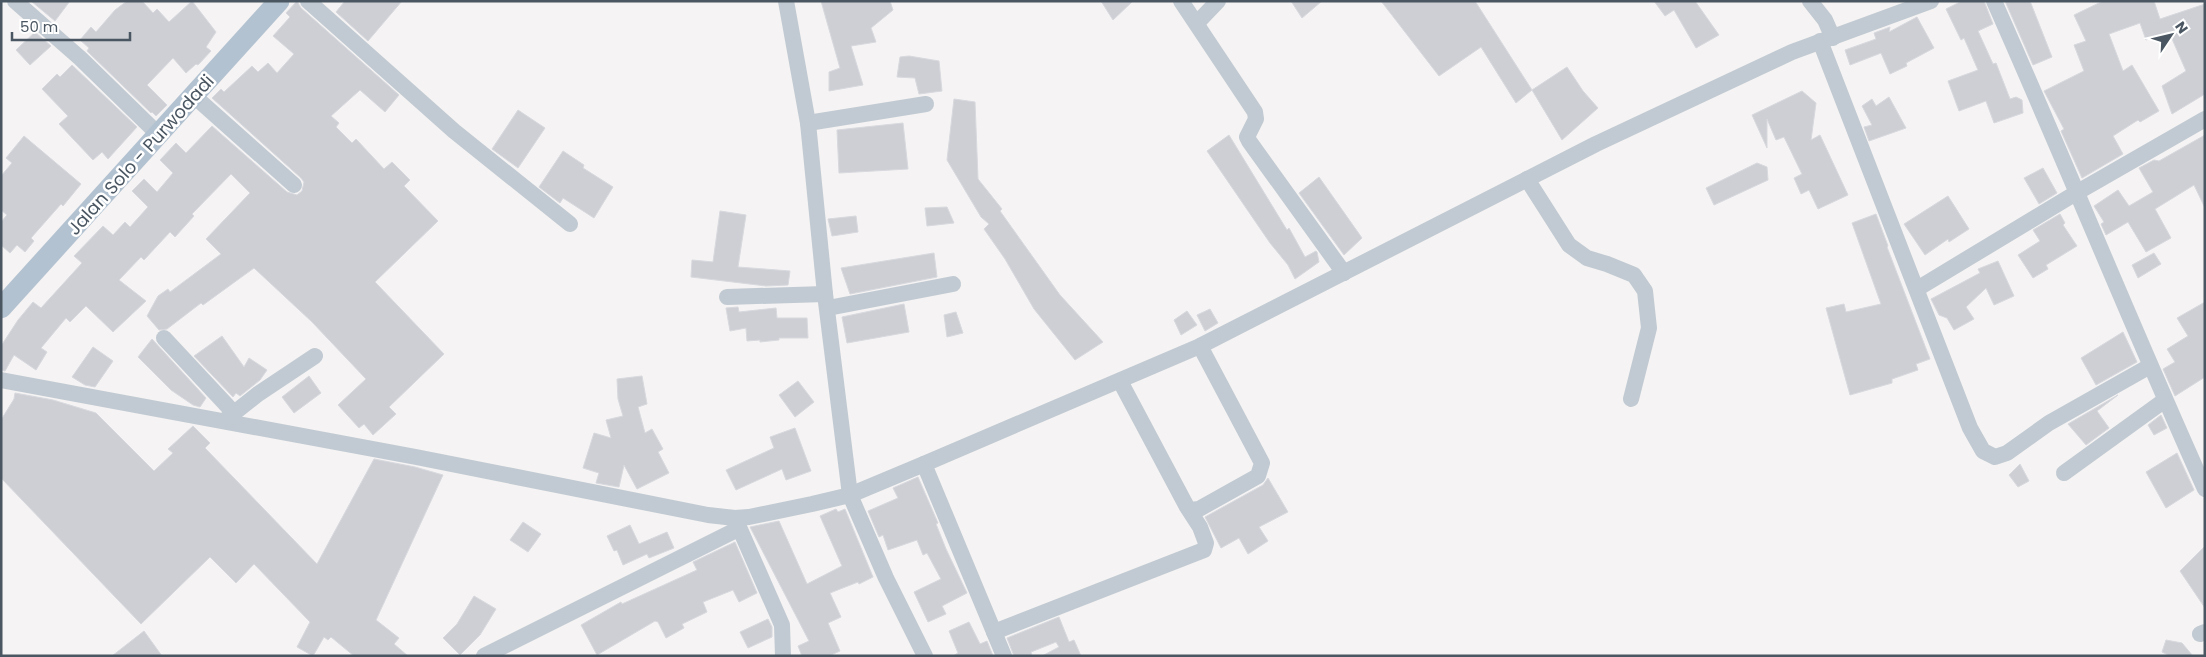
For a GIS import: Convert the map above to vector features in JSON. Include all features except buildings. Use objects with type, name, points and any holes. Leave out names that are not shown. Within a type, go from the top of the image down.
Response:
[{"type":"main road","name":"Jalan Solo - Purwodadi","points":[[1,308],[159,135],[275,3]]},
{"type":"street","points":[[15,1],[80,58],[159,135]]},
{"type":"street","points":[[308,1],[454,130],[570,224]]},
{"type":"street","points":[[786,1],[808,123],[850,494],[886,578],[925,656]]},
{"type":"street","points":[[1182,1],[1256,112],[1256,119],[1248,138],[1344,273]]},
{"type":"street","points":[[1197,23],[1218,1]]},
{"type":"street","points":[[1810,1],[1825,20],[1827,40],[1917,289],[1970,428],[1983,451],[1995,457],[2007,453],[2049,423],[2150,366]]},
{"type":"street","points":[[484,656],[512,649],[737,523],[850,494],[1120,381],[1200,346],[1527,179],[1765,65],[1931,1]]},
{"type":"street","points":[[1994,1],[2036,94],[2150,366],[2205,489]]},
{"type":"street","points":[[194,96],[294,185]]},
{"type":"street","points":[[808,123],[926,104]]},
{"type":"street","points":[[1917,289],[2076,193],[2205,119]]},
{"type":"street","points":[[1527,179],[1569,245],[1586,258],[1634,275],[1645,291],[1649,328],[1632,399]]},
{"type":"street","points":[[727,297],[827,301],[953,284]]},
{"type":"street","points":[[164,338],[229,417]]},
{"type":"street","points":[[1190,510],[1199,509],[1258,476],[1262,463],[1200,346]]},
{"type":"street","points":[[229,417],[315,356]]},
{"type":"street","points":[[1,380],[229,417],[737,523]]},
{"type":"street","points":[[994,632],[1204,550],[1206,543],[1190,510],[1120,381]]},
{"type":"street","points":[[2064,473],[2165,400]]},
{"type":"street","points":[[924,464],[1004,656]]},
{"type":"street","points":[[737,523],[782,625],[783,656]]}]
